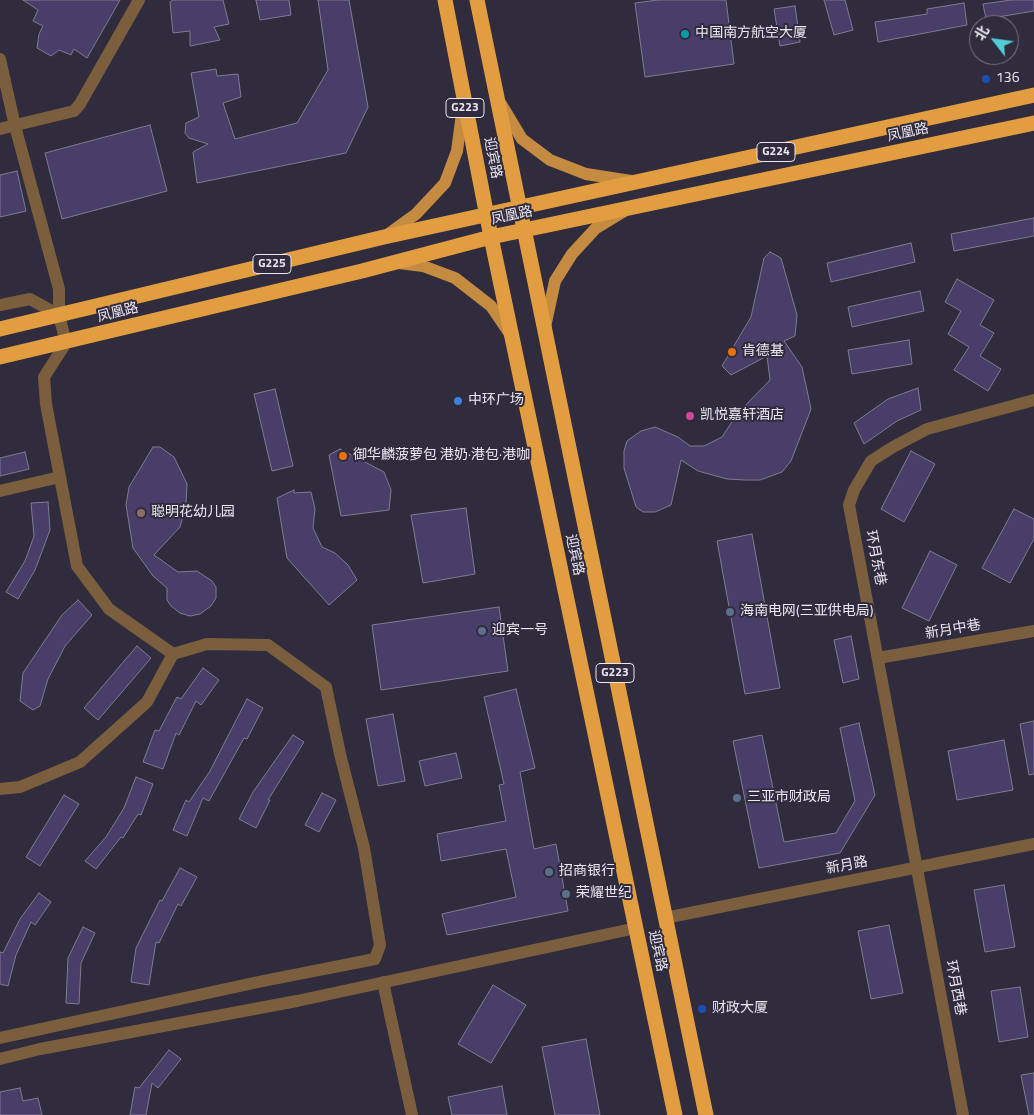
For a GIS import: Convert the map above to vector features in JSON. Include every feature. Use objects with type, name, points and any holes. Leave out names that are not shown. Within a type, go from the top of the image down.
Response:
[{"type":"highway","name":"迎宾路","points":[[445,0],[486,216],[675,1115]]},
{"type":"highway","name":"迎宾路","points":[[477,0],[706,1115]]},
{"type":"highway","name":"凤凰路","points":[[0,329],[384,237],[1034,96]]},
{"type":"highway","name":"凤凰路","points":[[0,357],[66,343],[491,238],[1034,123]]},
{"type":"main road","points":[[496,98],[522,139],[550,160],[586,174],[638,182]]},
{"type":"main road","points":[[384,237],[416,214],[445,183],[457,151],[464,101]]},
{"type":"main road","points":[[544,332],[554,281],[572,254],[596,228],[627,209]]},
{"type":"main road","points":[[391,262],[423,266],[455,278],[491,306],[512,337]]},
{"type":"street","points":[[0,129],[74,111],[80,104],[139,0]]},
{"type":"street","points":[[0,59],[15,126],[59,289],[59,315],[66,343],[44,377],[46,404],[77,566],[108,609],[173,654]]},
{"type":"street","points":[[0,305],[30,299],[59,315]]},
{"type":"street","name":"环月东巷","points":[[916,868],[849,505],[854,490],[871,461],[927,429],[1034,402]]},
{"type":"street","points":[[0,491],[60,478]]},
{"type":"street","name":"新月中巷","points":[[878,658],[1034,631]]},
{"type":"street","points":[[0,789],[20,787],[80,762],[148,702],[173,654],[207,644],[268,645],[326,687],[340,754],[364,848],[380,945],[375,959],[263,981],[0,1038]]},
{"type":"street","name":"新月路","points":[[665,918],[1034,844]]},
{"type":"street","name":"环月西巷","points":[[916,868],[963,1115]]},
{"type":"street","points":[[0,1059],[40,1049],[297,1001],[636,928]]},
{"type":"street","points":[[383,982],[412,1115]]},
{"type":"building","points":[[23,0],[120,0],[87,58],[74,49],[71,55],[59,50],[51,56],[37,48],[39,34],[43,26],[33,21],[38,10]]},
{"type":"building","points":[[173,0],[223,0],[229,24],[214,27],[220,40],[190,46],[190,31],[173,33],[170,2]]},
{"type":"building","points":[[256,0],[289,0],[291,15],[260,20]]},
{"type":"building","points":[[318,0],[349,0],[368,107],[346,153],[197,183],[193,152],[208,144],[189,138],[185,133],[186,123],[199,117],[191,73],[216,69],[217,76],[238,74],[241,97],[223,103],[235,139],[297,123],[328,70]]},
{"type":"building","name":"中国南方航空大厦","points":[[658,0],[726,0],[734,64],[645,77],[635,3]]},
{"type":"building","points":[[824,0],[845,0],[853,30],[834,35]]},
{"type":"building","points":[[1011,0],[1034,0],[1034,11],[1010,15],[985,15],[983,4]]},
{"type":"building","points":[[964,3],[967,25],[878,42],[875,22],[927,14],[927,9]]},
{"type":"building","points":[[795,6],[800,42],[780,46],[774,9]]},
{"type":"building","points":[[150,125],[167,191],[62,219],[45,153]]},
{"type":"building","points":[[17,171],[26,211],[0,217],[0,175]]},
{"type":"building","points":[[1034,218],[1034,236],[954,251],[951,234]]},
{"type":"building","points":[[911,243],[915,262],[831,282],[827,263]]},
{"type":"building","points":[[770,252],[781,258],[797,315],[795,336],[784,341],[802,367],[811,409],[791,461],[782,472],[760,480],[745,480],[727,479],[698,471],[681,460],[671,505],[655,512],[643,512],[636,507],[624,468],[624,451],[627,441],[641,431],[655,427],[678,437],[690,446],[704,446],[722,437],[737,414],[770,380],[767,356],[731,375],[722,366],[751,317],[764,258]]},
{"type":"building","points":[[957,279],[994,300],[980,325],[994,333],[980,356],[1001,369],[988,391],[954,370],[969,347],[948,334],[961,311],[945,302]]},
{"type":"building","points":[[920,291],[924,311],[852,327],[848,307]]},
{"type":"building","points":[[909,340],[912,364],[852,374],[848,350]]},
{"type":"building","points":[[918,388],[921,410],[897,421],[864,444],[854,423],[888,399]]},
{"type":"building","points":[[275,389],[293,466],[272,471],[254,394]]},
{"type":"building","points":[[153,447],[160,447],[174,457],[187,484],[186,505],[180,527],[154,555],[178,572],[197,571],[212,581],[216,587],[216,598],[211,606],[200,614],[190,616],[180,613],[171,606],[167,600],[167,588],[153,576],[133,548],[126,505],[129,487]]},
{"type":"building","points":[[340,449],[384,472],[391,490],[389,510],[341,516],[329,455]]},
{"type":"building","points":[[911,451],[935,464],[904,522],[881,509]]},
{"type":"building","points":[[25,452],[29,469],[0,476],[0,458]]},
{"type":"building","points":[[294,490],[294,493],[311,492],[315,509],[313,528],[322,547],[335,553],[348,565],[357,580],[329,605],[287,558],[277,498]]},
{"type":"building","points":[[48,502],[50,530],[35,570],[18,599],[6,592],[25,561],[34,536],[31,503]]},
{"type":"building","points":[[466,508],[475,574],[423,583],[411,515]]},
{"type":"building","points":[[1014,509],[1034,519],[1034,539],[1010,583],[982,568]]},
{"type":"building","points":[[752,534],[780,688],[745,694],[717,541]]},
{"type":"building","points":[[930,551],[957,565],[929,621],[902,608]]},
{"type":"building","points":[[78,600],[92,615],[65,646],[48,679],[40,706],[33,710],[20,701],[23,673],[62,615]]},
{"type":"building","points":[[499,607],[508,671],[381,690],[372,625]]},
{"type":"building","points":[[851,636],[859,679],[843,683],[834,640]]},
{"type":"building","points":[[137,646],[151,658],[98,720],[84,708]]},
{"type":"building","points":[[203,668],[219,680],[201,705],[196,701],[179,735],[176,733],[163,769],[143,762],[155,730],[159,731],[177,697],[181,699]]},
{"type":"building","points":[[516,689],[535,768],[520,772],[534,849],[556,844],[568,911],[447,935],[442,914],[516,897],[506,849],[441,861],[437,834],[506,821],[499,785],[504,784],[484,697]]},
{"type":"building","points":[[247,699],[263,708],[247,739],[244,738],[209,801],[203,798],[187,836],[173,830],[186,800],[189,802],[210,771]]},
{"type":"building","points":[[393,714],[405,781],[378,786],[366,719]]},
{"type":"building","points":[[1034,721],[1034,774],[1029,775],[1020,724]]},
{"type":"building","points":[[859,723],[875,795],[840,853],[759,868],[733,741],[762,735],[784,842],[836,833],[855,801],[840,728]]},
{"type":"building","points":[[293,735],[304,742],[268,800],[270,800],[256,828],[239,819],[253,792]]},
{"type":"building","points":[[1004,740],[1013,790],[957,800],[948,751]]},
{"type":"building","points":[[456,753],[462,778],[425,786],[419,761]]},
{"type":"building","points":[[136,777],[153,784],[141,815],[138,814],[123,838],[121,837],[96,869],[85,861],[106,837],[124,808]]},
{"type":"building","points":[[322,793],[336,800],[319,832],[305,825]]},
{"type":"building","points":[[64,795],[79,804],[40,866],[26,857]]},
{"type":"building","points":[[180,868],[197,877],[181,906],[178,904],[159,943],[156,942],[149,985],[131,982],[136,948],[160,900],[162,901]]},
{"type":"building","points":[[1004,885],[1015,947],[985,952],[974,890]]},
{"type":"building","points":[[39,893],[51,902],[35,925],[31,922],[16,955],[8,986],[0,984],[0,952],[3,953],[20,919]]},
{"type":"building","points":[[889,925],[903,993],[871,999],[858,931]]},
{"type":"building","points":[[83,927],[95,933],[81,963],[79,1004],[66,1003],[68,958]]},
{"type":"building","points":[[493,985],[526,1005],[491,1063],[458,1044]]},
{"type":"building","points":[[1020,987],[1028,1037],[999,1042],[991,991]]},
{"type":"building","points":[[586,1039],[600,1115],[555,1115],[542,1047]]},
{"type":"building","points":[[169,1050],[181,1059],[158,1088],[152,1083],[146,1115],[130,1115],[135,1087],[139,1088]]},
{"type":"building","points":[[1034,1073],[1034,1115],[1029,1115],[1021,1075]]},
{"type":"building","points":[[502,1086],[507,1115],[452,1115],[448,1097]]},
{"type":"building","points":[[20,1088],[23,1101],[38,1098],[42,1115],[0,1115],[0,1092]]},
{"type":"place","name":"中国南方航空大厦","points":[[685,34]]},
{"type":"place","name":"136","points":[[986,79]]},
{"type":"place","name":"肯德基","points":[[732,352]]},
{"type":"place","name":"中环广场","points":[[458,401]]},
{"type":"place","name":"凯悦嘉轩酒店","points":[[690,416]]},
{"type":"place","name":"御华麟菠萝包 港奶·港包·港咖","points":[[343,456]]},
{"type":"place","name":"聪明花幼儿园","points":[[141,513]]},
{"type":"place","name":"海南电网(三亚供电局)","points":[[730,612]]},
{"type":"place","name":"迎宾一号","points":[[482,631]]},
{"type":"place","name":"三亚市财政局","points":[[737,798]]},
{"type":"place","name":"招商银行","points":[[549,872]]},
{"type":"place","name":"荣耀世纪","points":[[566,894]]},
{"type":"place","name":"财政大厦","points":[[702,1009]]}]
